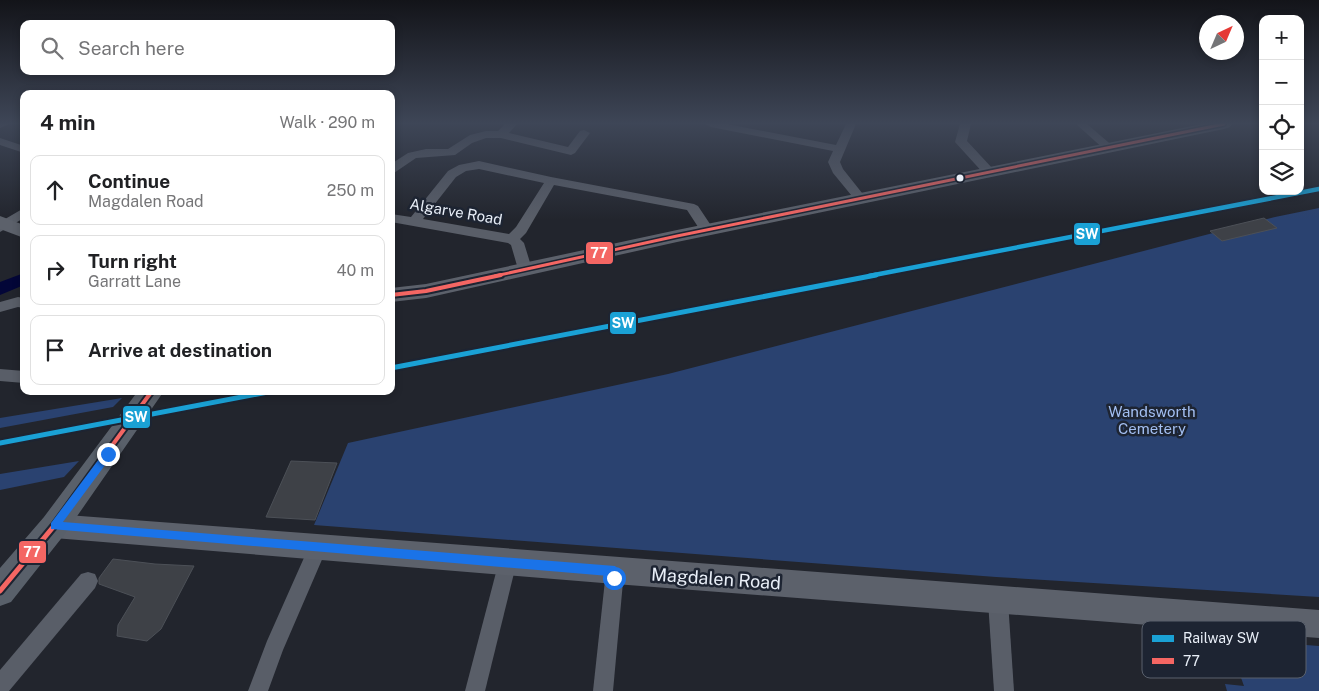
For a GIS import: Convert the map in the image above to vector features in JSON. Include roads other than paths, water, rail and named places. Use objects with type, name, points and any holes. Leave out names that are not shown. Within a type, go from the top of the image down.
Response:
[{"type":"main road","points":[[395,295],[426,291],[860,198],[1068,156]]},
{"type":"main road","points":[[2,224],[20,231]]},
{"type":"main road","points":[[0,591],[54,526],[149,395]]},
{"type":"main road","name":"Magdalen Road","points":[[54,526],[318,548],[1279,621]]},
{"type":"main road","name":"Magdalen Road","points":[[1306,623],[1319,624]]},
{"type":"street","points":[[395,167],[413,156]]},
{"type":"street","points":[[454,156],[463,168]]},
{"type":"street","points":[[837,156],[834,162],[838,170],[860,198]]},
{"type":"street","points":[[974,156],[989,172]]},
{"type":"street","points":[[415,222],[452,174],[463,168],[479,165],[551,181],[690,206],[708,230]]},
{"type":"street","points":[[512,239],[521,230],[551,181]]},
{"type":"street","points":[[2,224],[20,214]]},
{"type":"street","name":"Algarve Road","points":[[395,219],[512,239],[517,243],[525,269]]},
{"type":"street","points":[[0,307],[20,302]]},
{"type":"street","points":[[0,375],[20,377]]},
{"type":"street","points":[[258,691],[274,648],[318,548]]},
{"type":"street","points":[[475,691],[508,561]]},
{"type":"street","points":[[602,691],[615,571]]},
{"type":"street","points":[[0,686],[88,581]]},
{"type":"street","points":[[998,600],[1004,691]]},
{"type":"rail line","name":"SW","points":[[395,367],[1319,189]]},
{"type":"rail line","name":"SW","points":[[0,443],[252,395]]},
{"type":"park label","name":"Wandsworth Cemetery","points":[[1152,420]]}]
